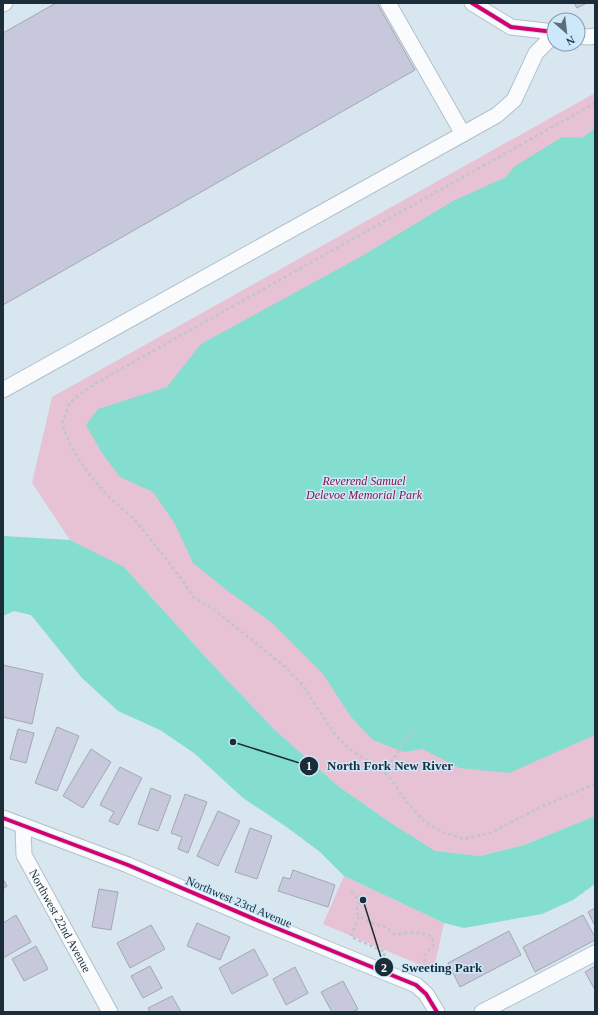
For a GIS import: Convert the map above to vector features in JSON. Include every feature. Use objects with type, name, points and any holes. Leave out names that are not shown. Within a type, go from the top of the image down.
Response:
[{"type":"street","points":[[388,3],[463,134]]},
{"type":"street","points":[[472,3],[511,27],[546,33]]},
{"type":"street","points":[[3,390],[497,115],[514,100],[536,52],[546,42]]},
{"type":"street","name":"Northwest 23rd Avenue","points":[[3,818],[128,865],[416,985],[426,994],[436,1012]]},
{"type":"street","name":"Northwest 22nd Avenue","points":[[22,826],[24,855],[110,1012]]},
{"type":"street","points":[[482,1012],[595,953]]},
{"type":"path","points":[[595,103],[96,383],[70,402],[62,423],[71,447],[91,477],[111,499],[135,520],[181,578],[194,598],[212,608],[284,666],[301,683],[334,733],[343,743],[385,773],[392,780],[405,800],[424,821],[442,832],[464,839],[490,833],[530,812],[595,784]]},
{"type":"path","points":[[385,773],[412,729]]},
{"type":"path","points":[[351,892],[359,904],[356,911],[359,916],[374,924],[386,927],[394,934],[423,933],[432,938],[434,944],[424,957],[425,967]]},
{"type":"path","points":[[359,916],[351,937],[385,952],[379,970]]},
{"type":"green space","name":"Reverend Samuel Delevoe Memorial Park","points":[[595,93],[595,816],[524,845],[480,856],[435,852],[338,786],[274,729],[211,663],[125,568],[70,540],[32,483],[52,397]]},
{"type":"green space","points":[[344,876],[444,923],[434,968],[425,967],[323,924]]},
{"type":"shaded area","name":"Reverend Samuel Delevoe Memorial Park","points":[[595,128],[595,735],[509,773],[459,768],[423,749],[404,752],[373,740],[351,717],[323,674],[271,622],[228,591],[193,563],[174,522],[153,492],[120,477],[102,453],[86,425],[98,409],[167,387],[201,344],[362,256],[453,201],[506,177],[515,166],[562,137],[582,138]]},
{"type":"shaded area","points":[[3,536],[70,540],[124,567],[211,663],[274,729],[338,786],[391,823],[435,851],[480,856],[524,845],[595,816],[595,884],[573,900],[542,914],[464,928],[444,923],[344,876],[320,852],[288,828],[243,798],[194,753],[160,730],[118,711],[82,678],[31,615],[14,611],[3,616]]},
{"type":"building","points":[[56,3],[377,3],[415,70],[3,305],[3,33]]},
{"type":"building","points":[[574,3],[587,3],[577,8]]},
{"type":"building","points":[[3,665],[43,674],[32,724],[3,717]]},
{"type":"building","points":[[57,727],[79,736],[57,791],[35,783]]},
{"type":"building","points":[[18,729],[34,733],[26,763],[10,759]]},
{"type":"building","points":[[91,749],[111,762],[83,808],[63,796]]},
{"type":"building","points":[[120,767],[142,778],[118,825],[109,821],[114,812],[100,805]]},
{"type":"building","points":[[151,788],[171,796],[158,831],[138,824]]},
{"type":"building","points":[[185,794],[207,802],[188,853],[178,849],[182,837],[171,833]]},
{"type":"building","points":[[218,811],[240,821],[218,866],[197,856]]},
{"type":"building","points":[[250,828],[272,836],[257,879],[235,872]]},
{"type":"building","points":[[293,870],[335,885],[328,907],[278,891],[283,877],[290,879]]},
{"type":"building","points":[[3,879],[7,886],[3,889]]},
{"type":"building","points":[[99,889],[118,892],[111,930],[92,927]]},
{"type":"building","points":[[595,908],[595,926],[588,912]]},
{"type":"building","points":[[16,915],[31,942],[3,958],[3,923]]},
{"type":"building","points":[[583,915],[595,937],[595,940],[535,972],[523,947]]},
{"type":"building","points":[[197,923],[230,937],[220,960],[187,946]]},
{"type":"building","points":[[151,925],[165,949],[130,968],[117,943]]},
{"type":"building","points":[[509,931],[521,955],[460,987],[448,963]]},
{"type":"building","points":[[36,946],[48,969],[24,981],[12,959]]},
{"type":"building","points":[[254,949],[268,975],[232,994],[219,968]]},
{"type":"building","points":[[150,966],[162,988],[143,998],[131,976]]},
{"type":"building","points":[[595,966],[595,990],[585,972]]},
{"type":"building","points":[[295,967],[308,993],[286,1005],[273,979]]},
{"type":"building","points":[[343,981],[358,1009],[353,1012],[332,1012],[321,992]]},
{"type":"building","points":[[172,996],[181,1012],[150,1012],[148,1008]]},
{"type":"cycle path","points":[[472,3],[511,27],[546,31]]},
{"type":"cycle path","points":[[3,818],[128,865],[259,921],[416,985],[426,994],[437,1012]]},
{"type":"place","name":"North Fork New River","points":[[233,742]]},
{"type":"place","name":"Sweeting Park","points":[[363,900]]}]
